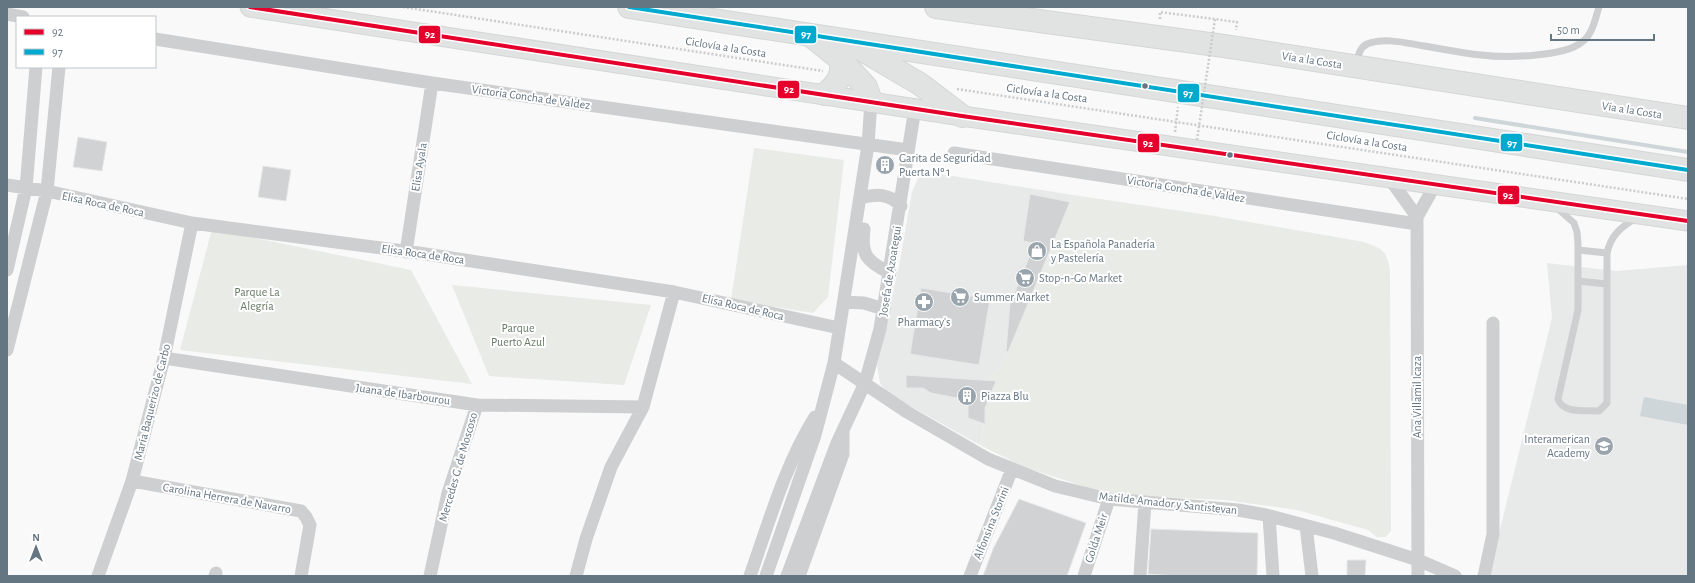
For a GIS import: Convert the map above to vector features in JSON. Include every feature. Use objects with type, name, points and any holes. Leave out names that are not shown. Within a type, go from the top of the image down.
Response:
[{"type":"highway","points":[[629,7],[810,36],[843,58],[920,84],[962,116]]},
{"type":"highway","name":"Vía a la Costa","points":[[936,7],[992,11],[1688,118]]},
{"type":"highway","points":[[825,94],[838,81],[843,58]]},
{"type":"highway","points":[[843,58],[1180,91],[1688,170]]},
{"type":"highway","points":[[843,58],[866,87],[871,101]]},
{"type":"street","points":[[250,7],[962,116],[1688,221]]},
{"type":"street","points":[[7,14],[18,16]]},
{"type":"street","name":"Victoria Concha de Valdez","points":[[156,39],[432,83],[908,150]]},
{"type":"street","points":[[7,270],[26,188],[36,68]]},
{"type":"street","points":[[8,346],[47,191],[59,68]]},
{"type":"street","name":"Elisa Ayala","points":[[406,252],[432,83]]},
{"type":"street","points":[[766,576],[798,486],[834,363],[838,328],[844,302],[868,145],[871,101]]},
{"type":"street","name":"Josefa de Azoategui","points":[[787,576],[817,493],[865,383],[880,329],[901,206],[915,108]]},
{"type":"street","name":"Victoria Concha de Valdez","points":[[954,153],[1417,221]]},
{"type":"street","points":[[1390,179],[1417,221]]},
{"type":"street","name":"Elisa Roca de Roca","points":[[7,185],[47,191],[192,223],[406,252],[674,292],[838,328]]},
{"type":"street","name":"Ana Villamil Icaza","points":[[1418,576],[1417,221],[1435,185]]},
{"type":"street","points":[[860,201],[872,195],[883,195],[895,200],[901,206]]},
{"type":"street","points":[[860,201],[866,216],[862,243],[864,253],[875,264],[890,273]]},
{"type":"street","name":"María Baquerizo de Carbo","points":[[98,576],[132,481],[164,358],[192,223]]},
{"type":"street","points":[[576,576],[586,539],[611,467],[643,407],[674,292]]},
{"type":"street","points":[[844,302],[864,303],[884,309]]},
{"type":"street","points":[[1484,576],[1494,534],[1494,323]]},
{"type":"street","name":"Juana de Ibarbourou","points":[[164,358],[477,405],[643,407]]},
{"type":"street","name":"Matilde Amador y Santistevan","points":[[834,363],[907,412],[988,459],[1012,470],[1056,486],[1109,499],[1238,510],[1269,516],[1418,560],[1455,576]]},
{"type":"street","name":"Mercedes G. de Moscoso","points":[[430,576],[448,493],[477,405]]},
{"type":"street","points":[[750,576],[781,486],[805,434],[822,407]]},
{"type":"street","name":"Josefa de Azoategui","points":[[799,576],[843,454],[844,429]]},
{"type":"street","name":"Alfonsina Storini","points":[[970,576],[1012,470]]},
{"type":"street","name":"Carolina Herrera de Navarro","points":[[132,481],[301,511],[310,525],[301,576]]},
{"type":"street","name":"Golda Meir","points":[[1084,576],[1109,499]]},
{"type":"street","points":[[1140,576],[1145,502]]},
{"type":"street","points":[[1269,516],[1273,576]]},
{"type":"street","points":[[1306,526],[1312,576]]},
{"type":"lane","points":[[1356,67],[1360,49],[1365,45],[1375,42],[1392,41],[1482,56],[1545,54],[1567,50],[1582,42],[1591,33],[1599,7]]},
{"type":"lane","points":[[1547,201],[1566,214],[1574,223],[1577,232],[1578,310],[1558,399],[1560,404],[1566,409],[1599,411],[1607,403],[1607,253],[1613,236],[1619,228],[1641,214]]},
{"type":"lane","points":[[1578,250],[1607,253]]},
{"type":"lane","points":[[1578,281],[1607,284]]},
{"type":"path","name":"Ciclovía a la Costa","points":[[403,7],[843,58]]},
{"type":"path","points":[[1197,140],[1215,19],[1237,22],[1235,37]]},
{"type":"path","name":"Ciclovía a la Costa","points":[[951,88],[1688,199]]},
{"type":"path","points":[[1174,137],[1180,91]]},
{"type":"shaded area","points":[[927,172],[1073,195],[1005,360],[989,379],[980,445],[887,393],[880,383],[877,365],[899,266],[912,192],[918,178]]},
{"type":"shaded area","name":"Interamerican Academy","points":[[1547,263],[1616,271],[1688,265],[1688,576],[1492,576],[1489,574],[1552,318]]},
{"type":"shaded area","points":[[1644,397],[1688,405],[1688,425],[1640,416]]},
{"type":"green space","points":[[754,148],[844,160],[828,297],[813,313],[731,300]]},
{"type":"green space","points":[[1073,195],[1215,216],[1364,242],[1383,251],[1387,258],[1390,270],[1391,531],[1385,537],[1377,537],[1368,530],[1297,510],[1225,500],[1132,496],[1086,487],[1024,467],[980,445],[989,379],[1005,360]]},
{"type":"green space","name":"Parque La Alegría","points":[[212,229],[411,270],[472,384],[180,350]]},
{"type":"green space","name":"Parque Puerto Azul","points":[[452,285],[651,305],[624,385],[489,376]]},
{"type":"building","points":[[78,137],[107,142],[102,171],[73,167]]},
{"type":"building","name":"Garita de Seguridad Puerta Nº 1","points":[[878,158],[893,159],[891,172],[877,171]]},
{"type":"building","points":[[263,166],[291,170],[286,201],[258,197]]},
{"type":"building","points":[[1030,194],[1070,202],[1008,352],[1006,351],[1010,304],[1035,243],[1023,241]]},
{"type":"building","points":[[921,288],[990,299],[979,365],[910,354]]},
{"type":"building","name":"Piazza Blu","points":[[906,375],[996,381],[985,408],[985,424],[968,418],[968,400],[931,393],[923,388],[906,388]]},
{"type":"building","points":[[1019,499],[1086,523],[1067,576],[983,576],[993,549]]},
{"type":"building","points":[[1151,529],[1258,533],[1257,576],[1177,576],[1148,574]]},
{"type":"building","points":[[1347,560],[1366,560],[1365,576],[1347,576]]},
{"type":"waterway","points":[[1475,118],[1688,152]]},
{"type":"transit line","name":"92","points":[[250,7],[962,116],[1688,221]]},
{"type":"transit line","name":"97","points":[[629,7],[1688,170]]},
{"type":"place","name":"Garita de Seguridad Puerta Nº 1","points":[[885,165]]},
{"type":"place","name":"La Española Panadería y Pastelería","points":[[1037,251]]},
{"type":"place","name":"Stop-n-Go Market","points":[[1025,278]]},
{"type":"place","name":"Summer Market","points":[[960,297]]},
{"type":"place","name":"Pharmacy's","points":[[924,302]]},
{"type":"place","name":"Piazza Blu","points":[[967,396]]},
{"type":"place","name":"Interamerican Academy","points":[[1604,446]]}]
